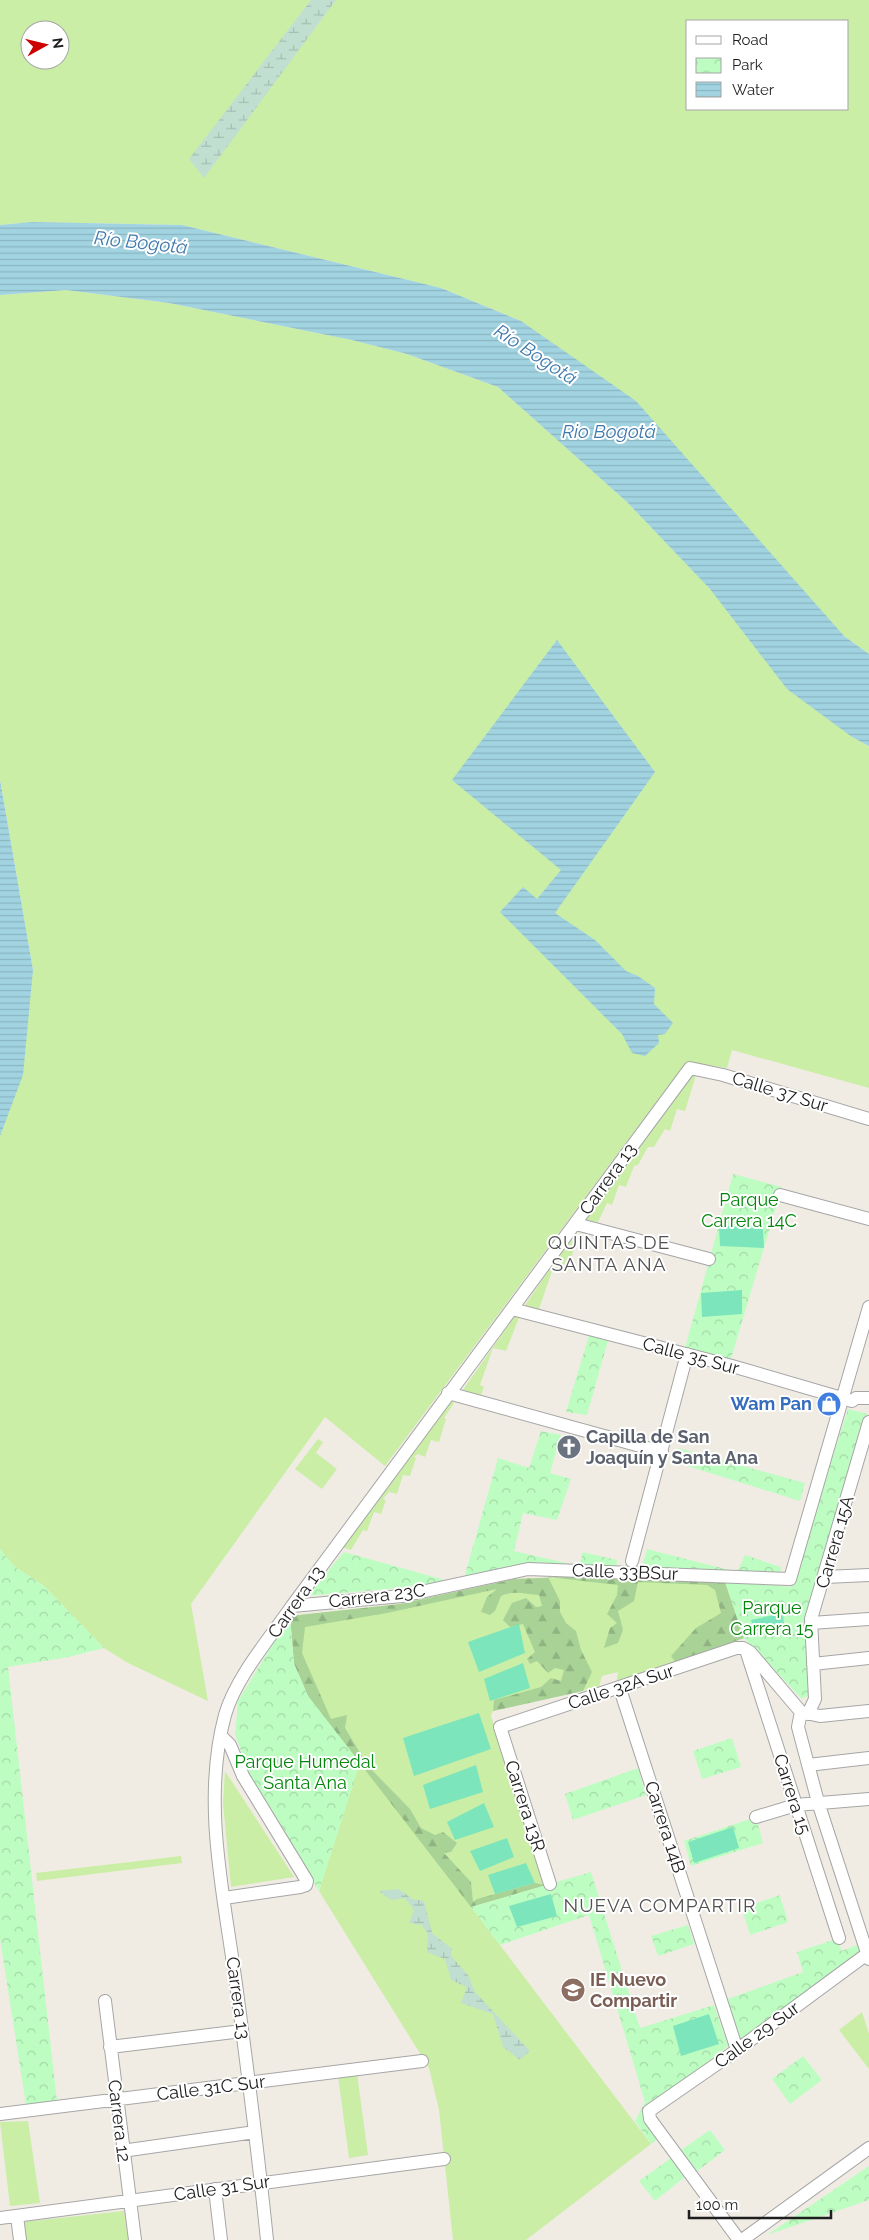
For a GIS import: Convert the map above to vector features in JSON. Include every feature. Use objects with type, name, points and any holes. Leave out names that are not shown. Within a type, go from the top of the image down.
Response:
[{"type":"street","name":"Calle 37 Sur","points":[[690,1068],[723,1075],[869,1119]]},
{"type":"street","name":"Carrera 13","points":[[267,2240],[249,2083],[224,1898],[214,1800],[221,1736],[230,1702],[238,1685],[292,1606],[690,1068]]},
{"type":"street","points":[[780,1195],[869,1219]]},
{"type":"street","points":[[576,1224],[709,1260]]},
{"type":"street","points":[[842,1398],[869,1307]]},
{"type":"street","name":"Calle 35 Sur","points":[[512,1309],[688,1354],[852,1401],[856,1398],[869,1398]]},
{"type":"street","points":[[632,1561],[688,1354]]},
{"type":"street","points":[[448,1394],[662,1452]]},
{"type":"street","name":"Calle 33BSur","points":[[461,1582],[528,1568],[790,1579],[842,1398]]},
{"type":"street","name":"Carrera 15A","points":[[868,1956],[818,1802],[798,1727],[798,1720],[815,1699],[811,1623],[869,1422]]},
{"type":"street","points":[[825,1577],[869,1575]]},
{"type":"street","name":"Carrera 23C","points":[[292,1606],[402,1596],[461,1582]]},
{"type":"street","points":[[811,1623],[869,1619]]},
{"type":"street","name":"Calle 32A Sur","points":[[500,1727],[620,1689],[736,1648],[745,1649]]},
{"type":"street","points":[[745,1649],[804,1713],[828,1716],[869,1711]]},
{"type":"street","name":"Carrera 15","points":[[745,1649],[838,1938]]},
{"type":"street","points":[[813,1664],[869,1658]]},
{"type":"street","name":"Carrera 14B","points":[[620,1689],[738,2050]]},
{"type":"street","name":"Carrera 13R","points":[[500,1727],[550,1884]]},
{"type":"street","points":[[221,1736],[230,1745],[243,1776],[304,1874],[306,1885],[224,1898]]},
{"type":"street","points":[[808,1764],[869,1758]]},
{"type":"street","points":[[218,1765],[237,1761]]},
{"type":"street","points":[[756,1817],[796,1805],[869,1799]]},
{"type":"street","points":[[856,1916],[869,1914]]},
{"type":"street","name":"Calle 29 Sur","points":[[740,2240],[648,2116],[650,2111],[868,1956]]},
{"type":"street","name":"Carrera 12","points":[[104,2001],[135,2240]]},
{"type":"street","points":[[110,2047],[242,2031]]},
{"type":"street","name":"Calle 31C Sur","points":[[0,2114],[422,2061]]},
{"type":"street","points":[[122,2151],[255,2132]]},
{"type":"street","points":[[740,2240],[869,2148]]},
{"type":"street","name":"Calle 31 Sur","points":[[0,2218],[444,2159]]},
{"type":"street","points":[[215,2189],[221,2240]]},
{"type":"street","points":[[17,2216],[20,2240]]},
{"type":"green space","points":[[0,0],[869,0],[869,654],[844,636],[521,321],[441,288],[182,225],[32,222],[0,225]]},
{"type":"green space","points":[[311,0],[336,0],[204,178],[189,159]]},
{"type":"green space","points":[[66,290],[169,303],[352,340],[407,354],[498,387],[627,502],[852,737],[869,746],[869,1088],[732,1050],[727,1068],[686,1062],[385,1466],[325,1417],[191,1604],[208,1701],[128,1663],[104,1648],[44,1586],[14,1566],[0,1549],[0,1136],[33,970],[0,780],[0,295]]},
{"type":"green space","points":[[693,1075],[696,1075],[685,1111],[677,1109],[670,1131],[665,1129],[654,1147],[648,1147],[638,1165],[634,1166],[626,1187],[619,1185],[612,1205],[607,1203],[598,1222],[584,1220],[686,1081]]},
{"type":"green space","name":"Parque Carrera 14C","points":[[733,1174],[782,1187],[731,1359],[685,1348]]},
{"type":"green space","points":[[719,1225],[763,1229],[764,1248],[720,1246]]},
{"type":"green space","points":[[576,1231],[577,1235],[568,1272],[553,1268],[537,1315],[521,1311]]},
{"type":"green space","points":[[742,1290],[742,1314],[702,1317],[701,1293]]},
{"type":"green space","points":[[517,1313],[520,1315],[506,1351],[493,1348],[480,1385],[484,1387],[481,1395],[462,1391]]},
{"type":"green space","points":[[589,1335],[608,1341],[587,1415],[566,1412]]},
{"type":"green space","points":[[451,1401],[454,1403],[444,1418],[446,1419],[439,1442],[431,1440],[425,1457],[418,1454],[414,1457],[416,1458],[410,1476],[403,1475],[397,1494],[389,1492],[383,1499],[386,1500],[381,1514],[374,1512],[367,1531],[363,1530],[351,1550],[342,1547]]},
{"type":"green space","name":"Parque Carrera 15","points":[[848,1409],[868,1414],[805,1625],[809,1695],[802,1699],[744,1638],[724,1579],[791,1587]]},
{"type":"green space","points":[[541,1431],[561,1435],[550,1473],[571,1479],[557,1520],[523,1513],[514,1551],[579,1566],[583,1552],[617,1560],[616,1569],[464,1578],[498,1458],[529,1468]]},
{"type":"green space","points":[[318,1439],[323,1442],[316,1453],[337,1469],[322,1489],[295,1469]]},
{"type":"green space","points":[[678,1448],[805,1483],[800,1501],[671,1461]]},
{"type":"green space","points":[[0,1549],[14,1566],[44,1586],[104,1648],[69,1657],[8,1667],[57,2101],[26,2105],[0,1939]]},
{"type":"green space","points":[[647,1549],[736,1572],[642,1567]]},
{"type":"green space","points":[[344,1552],[445,1580],[411,1587],[307,1596]]},
{"type":"green space","points":[[745,1555],[781,1567],[780,1574],[737,1572]]},
{"type":"green space","points":[[593,1576],[724,1579],[744,1638],[616,1684],[618,1672],[602,1676],[599,1687],[493,1711],[491,1716],[547,1885],[471,1907],[651,2144],[526,2240],[453,2240],[439,2110],[429,2068],[319,1891],[357,1771],[308,1696],[290,1616],[400,1604],[514,1579]]},
{"type":"green space","points":[[593,1576],[724,1579],[744,1638],[676,1663],[671,1656],[696,1628],[721,1613],[715,1590],[707,1585],[638,1582],[634,1601],[618,1611],[623,1630],[618,1643],[604,1648],[610,1628],[617,1623],[607,1614],[617,1595],[618,1585],[553,1578]]},
{"type":"green space","points":[[548,1578],[560,1601],[560,1612],[566,1623],[576,1631],[581,1650],[592,1672],[583,1691],[493,1711],[494,1700],[541,1687],[551,1678],[561,1681],[564,1670],[555,1668],[548,1673],[537,1661],[530,1664],[527,1659],[535,1652],[523,1624],[510,1627],[503,1620],[512,1603],[526,1598],[536,1607],[542,1606],[539,1595],[515,1593],[501,1596],[495,1611],[490,1615],[481,1612],[487,1597],[497,1589],[387,1613],[305,1627],[302,1653],[331,1719],[347,1715],[345,1728],[368,1766],[410,1809],[421,1828],[435,1835],[443,1832],[457,1843],[451,1852],[444,1853],[471,1882],[473,1902],[477,1899],[535,1883],[547,1885],[471,1907],[308,1696],[294,1664],[290,1616],[400,1604],[514,1579]]},
{"type":"green space","points":[[783,1613],[784,1625],[754,1630],[751,1620]]},
{"type":"green space","name":"Parque Humedal Santa Ana","points":[[290,1616],[294,1664],[308,1696],[360,1763],[319,1891],[250,1776],[235,1734],[238,1701]]},
{"type":"green space","points":[[519,1624],[525,1653],[479,1672],[468,1642]]},
{"type":"green space","points":[[523,1663],[530,1688],[490,1701],[484,1679]]},
{"type":"green space","points":[[479,1713],[491,1749],[414,1776],[403,1738]]},
{"type":"green space","points":[[732,1738],[741,1767],[702,1779],[693,1751]]},
{"type":"green space","points":[[476,1765],[483,1792],[430,1809],[423,1785]]},
{"type":"green space","points":[[638,1768],[646,1795],[573,1820],[565,1794]]},
{"type":"green space","points":[[225,1771],[294,1877],[231,1887],[223,1803]]},
{"type":"green space","points":[[484,1803],[494,1827],[455,1840],[447,1822]]},
{"type":"green space","points":[[756,1817],[763,1843],[691,1866],[684,1841]]},
{"type":"green space","points":[[733,1827],[739,1848],[694,1863],[688,1842]]},
{"type":"green space","points":[[507,1838],[514,1857],[480,1871],[470,1851]]},
{"type":"green space","points":[[181,1856],[182,1863],[37,1881],[36,1873]]},
{"type":"green space","points":[[526,1863],[535,1883],[495,1894],[488,1875]]},
{"type":"green space","points":[[591,1872],[640,2028],[714,2005],[728,2046],[643,2113],[643,2118],[657,2139],[651,2144],[635,2121],[645,2102],[589,1915],[500,1945],[471,1907]]},
{"type":"green space","points":[[399,1889],[412,1899],[424,1901],[432,1933],[452,1949],[451,1956],[468,1975],[475,1992],[530,2051],[520,2060],[503,2047],[493,2014],[461,2003],[467,1987],[451,1980],[445,1959],[427,1952],[428,1933],[421,1925],[409,1923],[414,1910],[405,1898],[391,1900],[379,1891]]},
{"type":"green space","points":[[551,1894],[557,1916],[517,1927],[509,1906]]},
{"type":"green space","points":[[780,1895],[788,1922],[750,1935],[742,1908]]},
{"type":"green space","points":[[688,1925],[694,1944],[658,1956],[651,1936]]},
{"type":"green space","points":[[839,1938],[841,1951],[860,1944],[862,1951],[740,2044],[725,2000],[803,1972],[797,1952]]},
{"type":"green space","points":[[862,2012],[869,2034],[869,2069],[839,2030]]},
{"type":"green space","points":[[709,2014],[719,2044],[681,2056],[673,2026]]},
{"type":"green space","points":[[803,2056],[822,2080],[790,2104],[772,2079]]},
{"type":"green space","points":[[357,2073],[368,2155],[349,2158],[338,2076]]},
{"type":"green space","points":[[28,2121],[40,2203],[10,2206],[0,2122]]},
{"type":"green space","points":[[710,2130],[725,2150],[696,2172],[681,2150]]},
{"type":"green space","points":[[671,2158],[685,2177],[655,2201],[639,2181]]},
{"type":"green space","points":[[869,2166],[869,2200],[767,2235]]},
{"type":"green space","points":[[124,2211],[128,2240],[26,2240],[23,2222]]},
{"type":"water","name":"Rio Bogotá","points":[[32,222],[182,225],[441,288],[521,321],[636,401],[844,636],[869,654],[869,746],[852,737],[787,689],[710,589],[627,502],[498,387],[407,354],[352,340],[169,303],[66,290],[0,295],[0,225]]},
{"type":"water","points":[[557,640],[655,772],[555,913],[595,940],[626,971],[638,976],[655,988],[654,1004],[673,1023],[665,1034],[658,1035],[659,1043],[645,1056],[632,1053],[622,1034],[500,912],[523,887],[537,899],[561,870],[452,780]]},
{"type":"water","points":[[0,780],[33,970],[23,1075],[0,1136]]},
{"type":"place","name":"Wam Pan","points":[[829,1404]]},
{"type":"place","name":"Capilla de San Joaquín y Santa Ana","points":[[569,1447]]},
{"type":"place","name":"IE Nuevo Compartir","points":[[573,1990]]},
{"type":"district","name":"QUINTAS DE SANTA ANA","points":[[609,1253]]},
{"type":"district","name":"NUEVA COMPARTIR","points":[[660,1905]]},
{"type":"water label","name":"Río Bogotá","points":[[141,242]]},
{"type":"water label","name":"Río Bogotá","points":[[536,354]]}]
